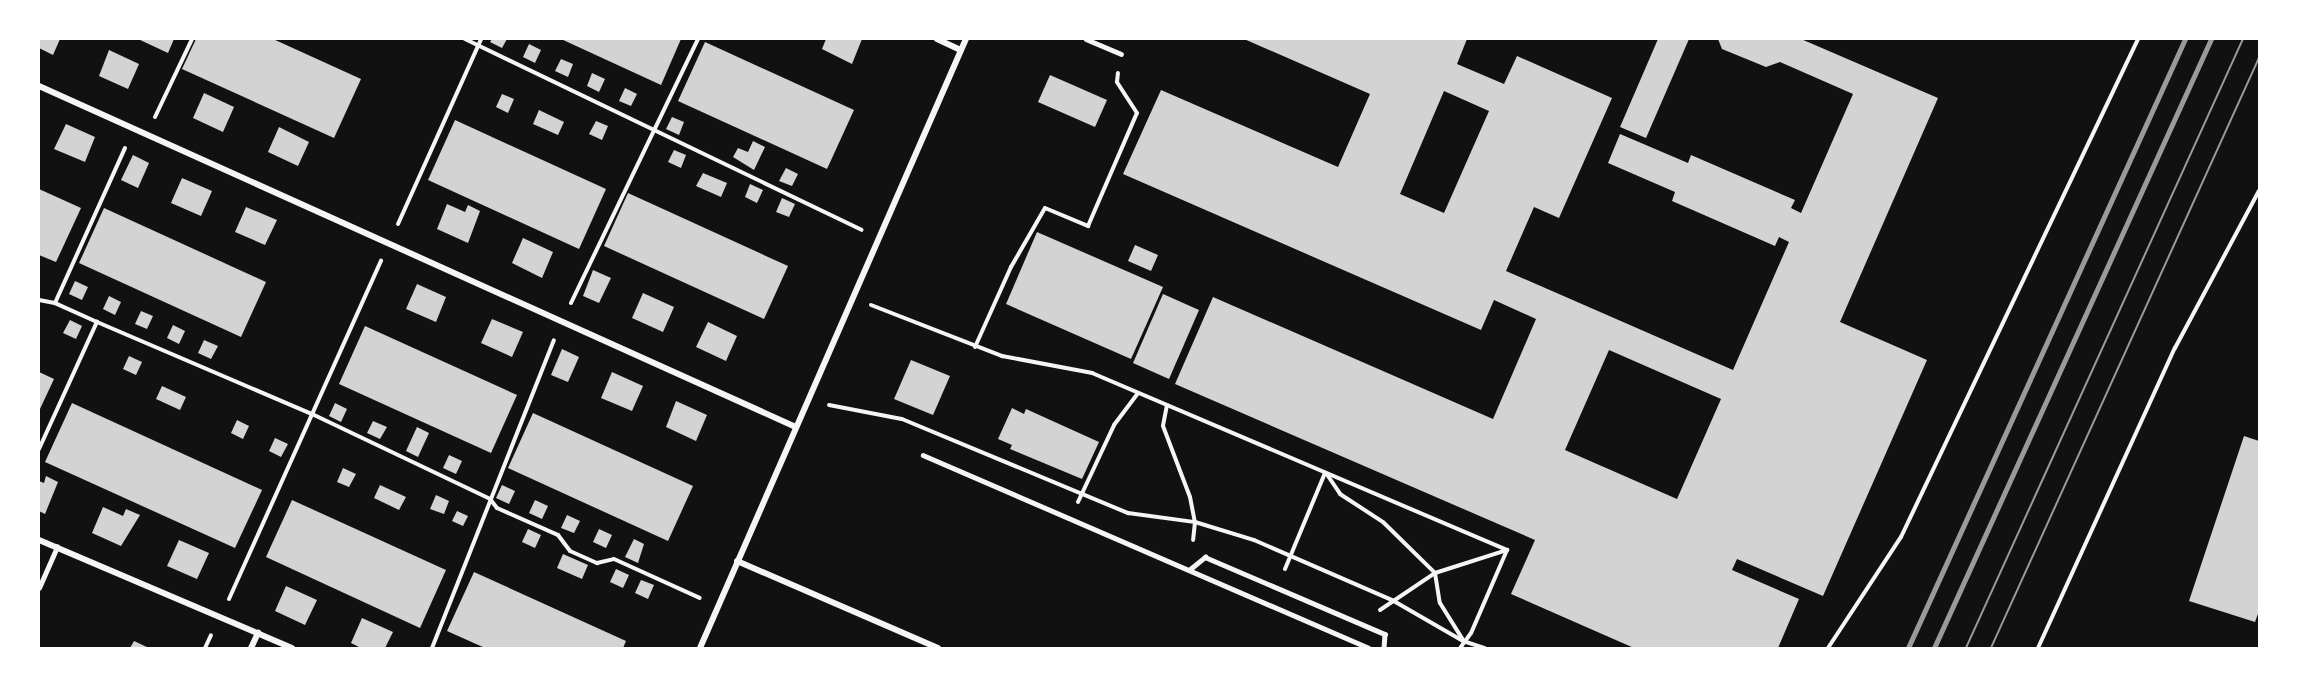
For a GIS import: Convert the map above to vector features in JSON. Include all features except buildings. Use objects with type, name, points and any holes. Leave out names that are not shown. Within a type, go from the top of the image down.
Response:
[{"type":"street","points":[[937,39],[961,50]]},
{"type":"street","points":[[700,648],[966,39]]},
{"type":"street","points":[[39,86],[796,427]]},
{"type":"street","points":[[39,540],[291,648]]},
{"type":"street","points":[[737,561],[938,648]]},
{"type":"street","points":[[251,648],[258,633]]},
{"type":"lane","points":[[1086,39],[1121,54]]},
{"type":"lane","points":[[923,455],[1368,648]]},
{"type":"lane","points":[[39,588],[57,547]]},
{"type":"lane","points":[[1189,570],[1205,557],[1385,634],[1384,648]]},
{"type":"path","points":[[56,303],[126,145],[147,136],[192,39]]},
{"type":"path","points":[[465,39],[879,238]]},
{"type":"path","points":[[205,648],[481,39]]},
{"type":"path","points":[[432,648],[562,322],[698,39]]},
{"type":"path","points":[[1828,648],[1901,537],[2138,39]]},
{"type":"path","points":[[975,347],[1011,267],[1045,208],[1088,226],[1137,113],[1117,82],[1121,54]]},
{"type":"path","points":[[2038,648],[2175,348],[2259,191]]},
{"type":"path","points":[[853,298],[975,347],[1092,373],[1507,550]]},
{"type":"path","points":[[39,300],[56,303],[312,414],[490,499],[497,508],[558,535],[570,551],[597,563],[614,559],[718,606]]},
{"type":"path","points":[[39,450],[97,322]]},
{"type":"path","points":[[1071,519],[1114,425],[1138,393]]},
{"type":"path","points":[[809,397],[840,409],[902,419],[1128,513],[1195,522],[1291,556],[1392,600],[1463,640],[1485,648]]},
{"type":"path","points":[[1167,405],[1163,426],[1190,497],[1195,522],[1189,570]]},
{"type":"path","points":[[1276,588],[1325,473]]},
{"type":"path","points":[[1325,473],[1340,494],[1383,522],[1435,573],[1440,603],[1463,640]]},
{"type":"path","points":[[1364,625],[1392,600],[1435,573],[1507,550]]},
{"type":"path","points":[[1460,648],[1463,640],[1471,633],[1507,550]]},
{"type":"tram line","points":[[1966,648],[2243,39]]},
{"type":"tram line","points":[[1991,648],[2259,58]]},
{"type":"railway","points":[[1908,648],[2185,39]]},
{"type":"railway","points":[[1934,648],[2211,39]]}]
